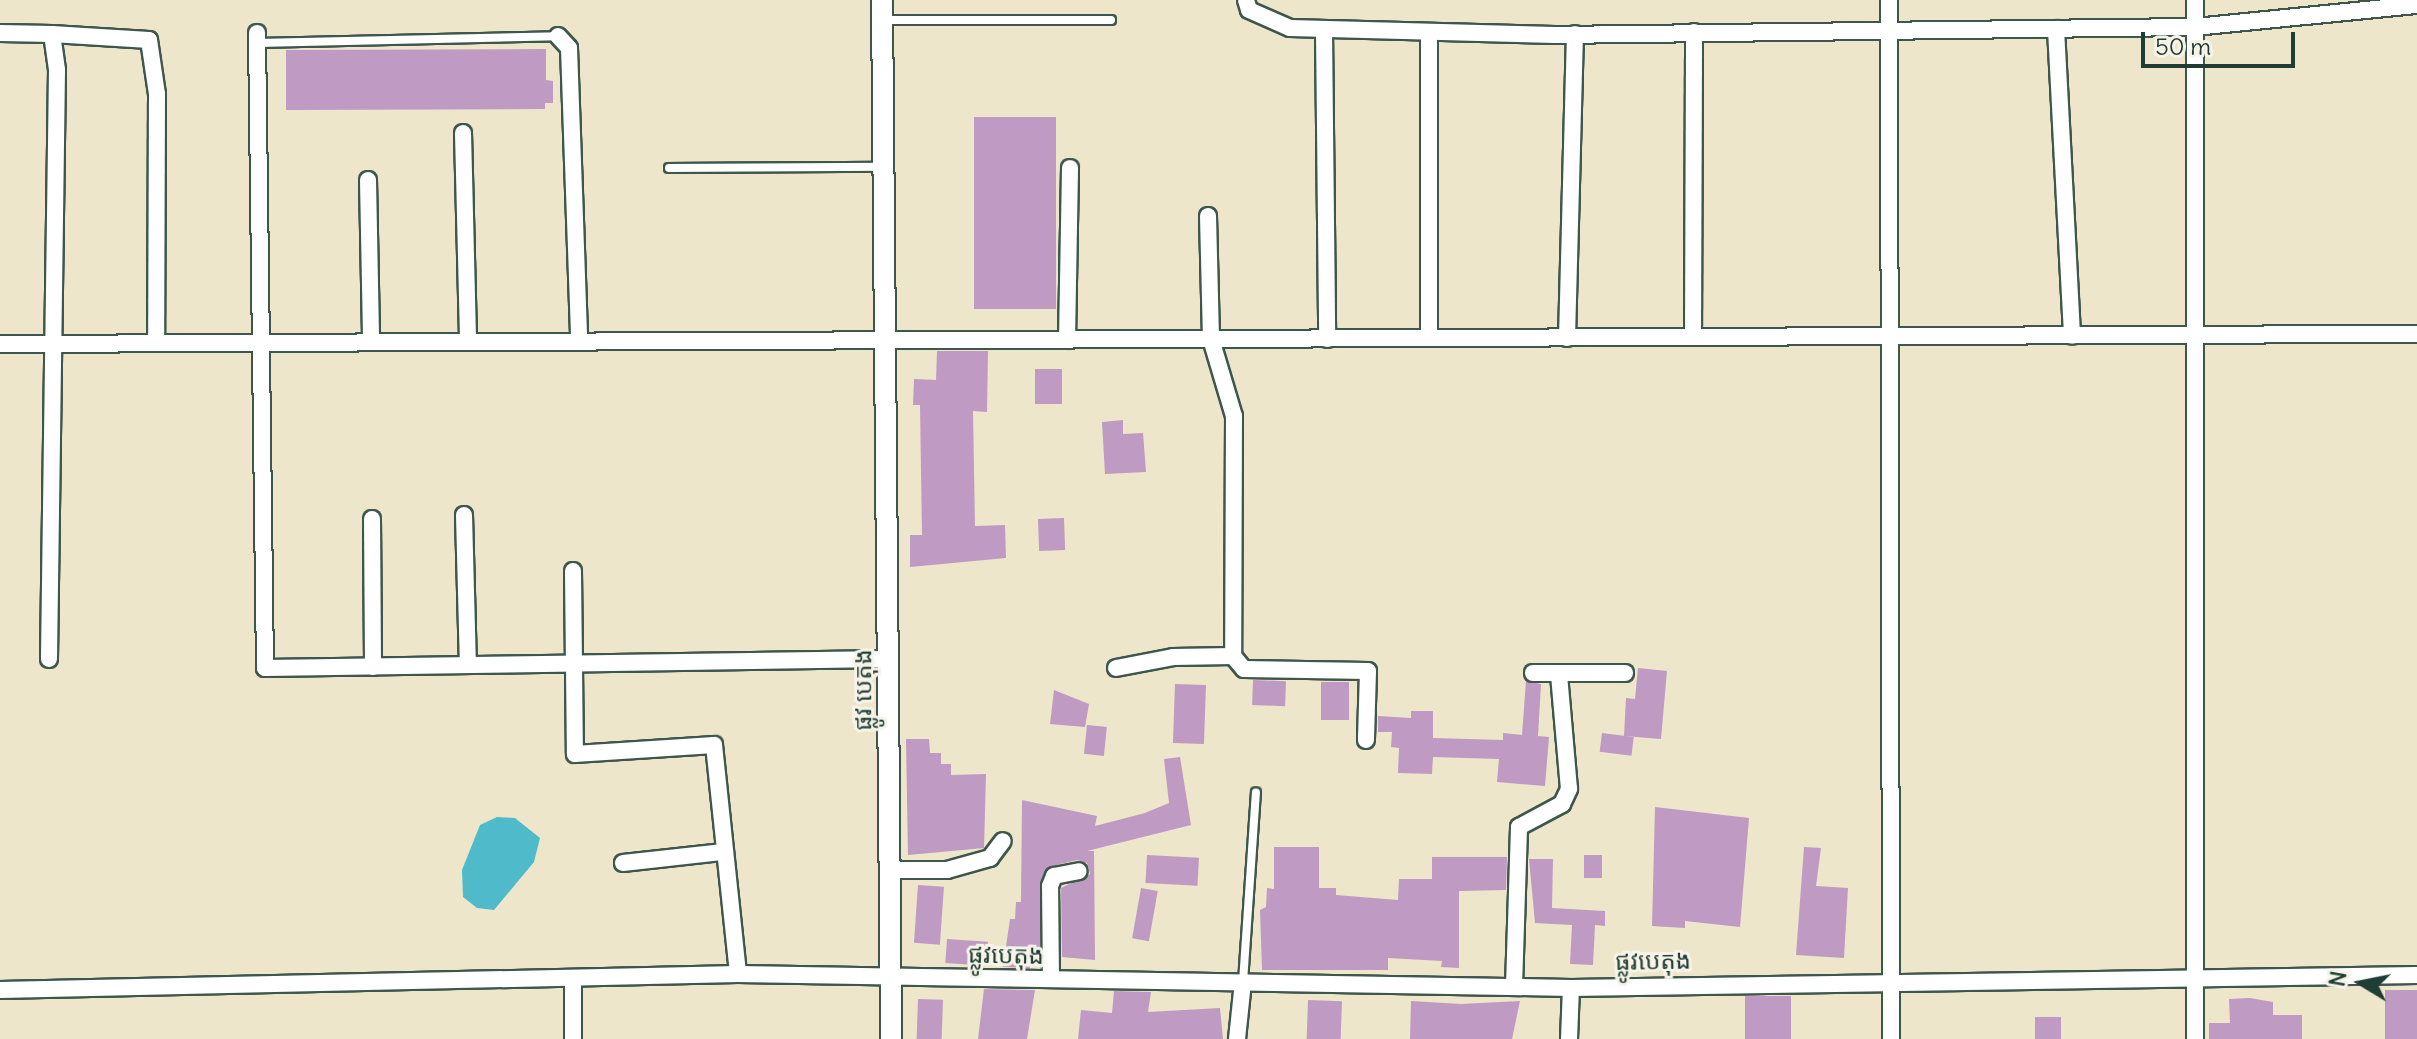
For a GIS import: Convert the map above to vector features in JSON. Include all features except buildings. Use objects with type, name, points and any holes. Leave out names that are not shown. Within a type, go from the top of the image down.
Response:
[{"type":"street","points":[[1246,0],[1249,10],[1290,28],[1575,34],[2195,27],[2417,5]]},
{"type":"street","points":[[1889,0],[1891,1039]]},
{"type":"street","points":[[2195,0],[2195,1039]]},
{"type":"street","name":"ផ្លូវ បេតុង","points":[[882,10],[891,1039]]},
{"type":"street","points":[[2056,29],[2072,336]]},
{"type":"street","points":[[1324,30],[1327,339]]},
{"type":"street","points":[[1429,32],[1429,338]]},
{"type":"street","points":[[1693,337],[1694,32]]},
{"type":"street","points":[[0,33],[143,37],[151,47],[157,94],[156,343]]},
{"type":"street","points":[[49,659],[57,70],[52,34]]},
{"type":"street","points":[[1567,338],[1575,34]]},
{"type":"street","points":[[558,36],[569,48],[579,340]]},
{"type":"street","points":[[257,38],[265,668],[888,659]]},
{"type":"street","points":[[463,133],[468,340]]},
{"type":"street","points":[[1067,340],[1070,168]]},
{"type":"street","points":[[368,180],[371,342]]},
{"type":"street","points":[[1208,216],[1211,339],[1234,416],[1233,656],[1244,669],[1368,671],[1366,740]]},
{"type":"street","points":[[0,344],[2417,334]]},
{"type":"street","points":[[464,515],[468,665]]},
{"type":"street","points":[[372,519],[373,667]]},
{"type":"street","points":[[573,571],[575,754],[714,745],[738,974]]},
{"type":"street","points":[[1116,668],[1173,657],[1233,656]]},
{"type":"street","points":[[1533,673],[1625,673]]},
{"type":"street","points":[[1514,987],[1519,827],[1562,804],[1569,789],[1559,674]]},
{"type":"street","points":[[890,870],[947,870],[990,858],[1003,841]]},
{"type":"street","points":[[623,863],[723,852]]},
{"type":"street","points":[[1051,979],[1050,886],[1054,876],[1079,871]]},
{"type":"street","name":"ផ្លូវបេតុង","points":[[0,990],[738,974],[1571,988],[1890,980],[2417,975]]},
{"type":"street","points":[[573,978],[573,1039]]},
{"type":"street","points":[[1237,1039],[1243,982]]},
{"type":"street","points":[[1569,1039],[1571,988]]},
{"type":"lane","points":[[882,10],[1111,20]]},
{"type":"lane","points":[[257,38],[558,36]]},
{"type":"lane","points":[[669,168],[884,167]]},
{"type":"lane","points":[[1243,982],[1256,792]]},
{"type":"water","points":[[497,817],[515,818],[540,838],[534,862],[494,910],[477,908],[463,897],[462,870],[480,825]]}]
